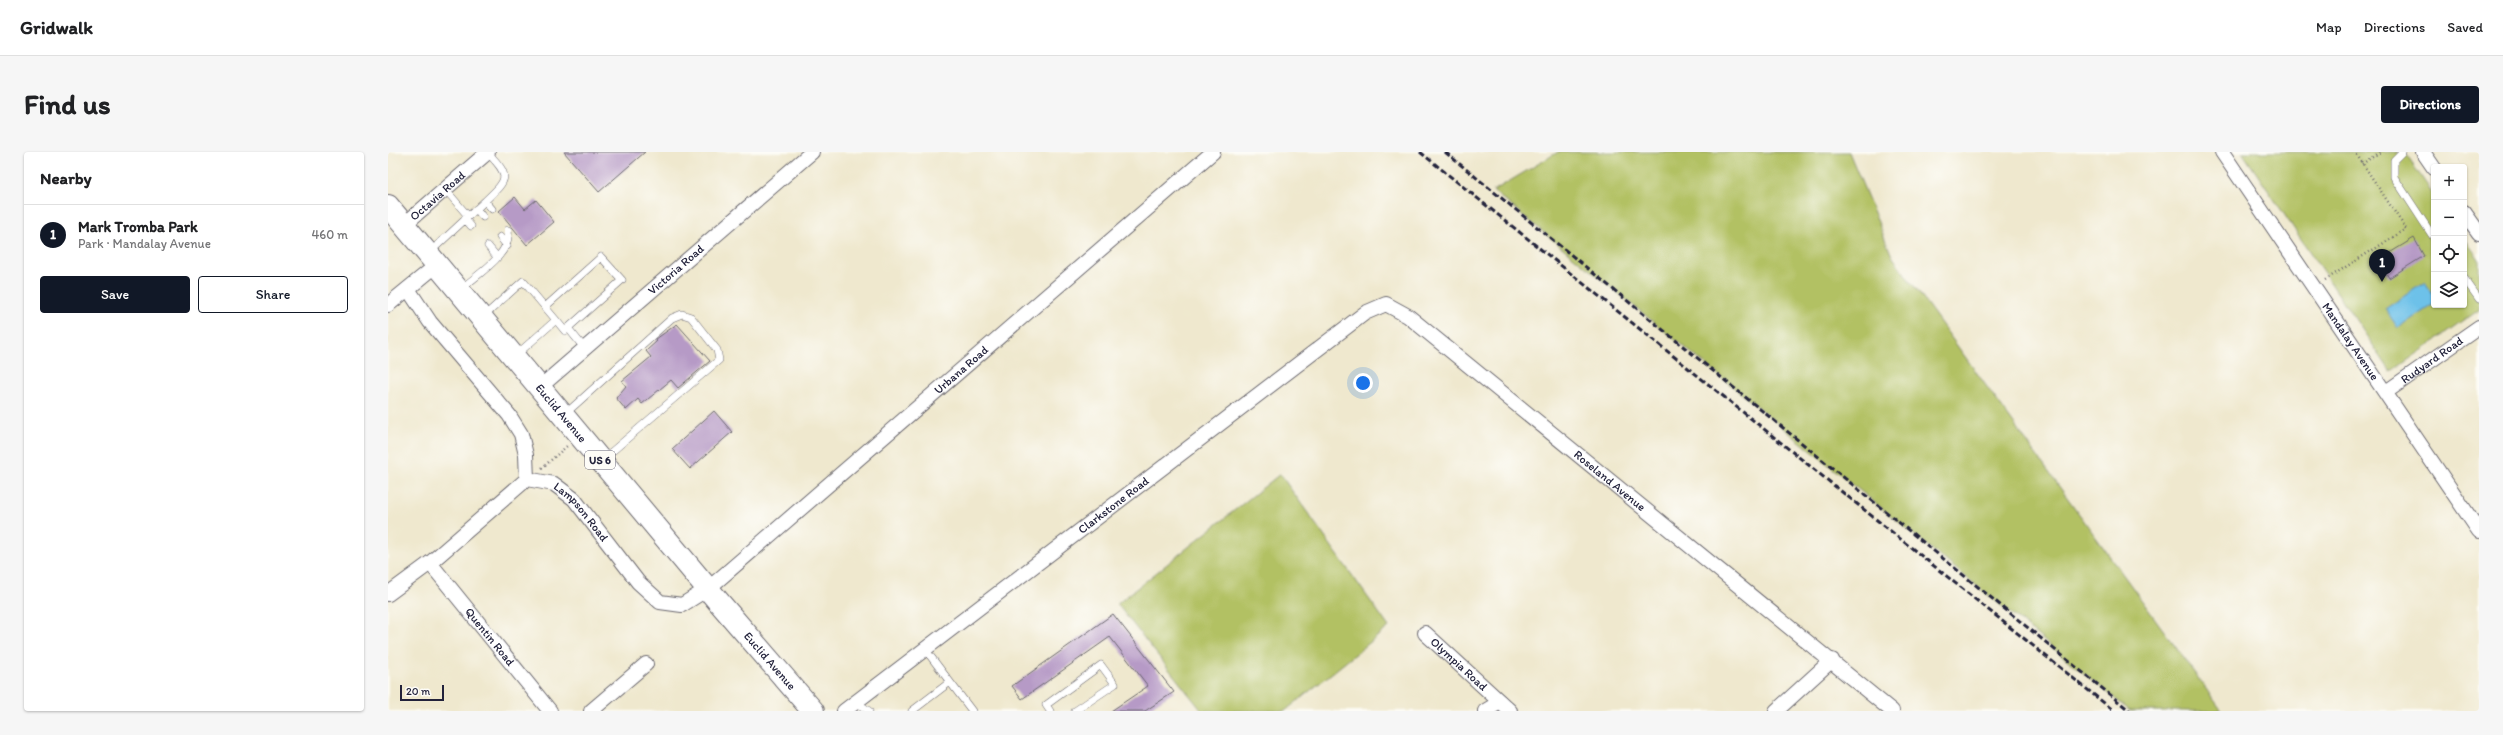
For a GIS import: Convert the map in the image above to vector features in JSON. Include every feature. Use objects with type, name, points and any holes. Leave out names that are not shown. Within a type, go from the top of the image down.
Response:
[{"type":"main road","name":"Euclid Avenue","points":[[388,206],[405,224],[515,356],[539,388],[813,711]]},
{"type":"street","name":"Octavia Road","points":[[405,224],[488,152]]},
{"type":"street","name":"Victoria Road","points":[[539,388],[812,152]]},
{"type":"street","name":"Urbana Road","points":[[709,588],[1213,152]]},
{"type":"street","name":"Mandalay Avenue","points":[[2222,152],[2479,530]]},
{"type":"street","points":[[2423,152],[2431,164]]},
{"type":"street","points":[[2467,216],[2479,234]]},
{"type":"street","points":[[388,306],[408,289],[433,258]]},
{"type":"street","points":[[388,594],[430,563],[527,479],[526,455],[521,434],[509,415],[434,328],[408,289]]},
{"type":"street","name":"Clarkstone Road","points":[[844,711],[1365,313],[1386,304]]},
{"type":"street","name":"Roseland Avenue","points":[[1386,304],[1408,316],[1832,660],[1892,711]]},
{"type":"street","name":"Rudyard Road","points":[[2386,392],[2479,327]]},
{"type":"street","name":"Lampson Road","points":[[527,479],[554,484],[574,499],[638,582],[660,602],[682,605],[709,588]]},
{"type":"street","name":"Quentin Road","points":[[430,563],[550,711]]},
{"type":"street","name":"Olympia Road","points":[[1424,634],[1505,706]]},
{"type":"street","points":[[1776,711],[1832,660]]},
{"type":"street","points":[[592,711],[646,664]]},
{"type":"street","points":[[1485,711],[1505,706]]},
{"type":"lane","points":[[433,258],[467,218],[503,184],[505,176],[503,170],[488,152]]},
{"type":"lane","points":[[2402,152],[2394,160],[2394,177],[2433,236]]},
{"type":"lane","points":[[445,190],[472,226]]},
{"type":"lane","points":[[484,201],[492,210]]},
{"type":"lane","points":[[476,209],[483,217]]},
{"type":"lane","points":[[460,290],[507,246],[509,240],[508,230]]},
{"type":"lane","points":[[500,237],[507,246]]},
{"type":"lane","points":[[488,246],[497,257]]},
{"type":"lane","points":[[482,317],[523,281],[565,331],[622,280],[601,257],[545,306]]},
{"type":"lane","points":[[2467,282],[2479,299]]},
{"type":"lane","points":[[563,415],[672,318],[682,314],[692,317],[717,350],[719,360],[601,461]]},
{"type":"lane","points":[[515,356],[556,320]]},
{"type":"lane","points":[[568,328],[585,348]]},
{"type":"lane","points":[[925,649],[972,711]]},
{"type":"lane","points":[[1050,711],[1046,705],[1101,664],[1115,684],[1075,711]]},
{"type":"lane","points":[[912,711],[950,682]]},
{"type":"lane","points":[[856,702],[869,711]]},
{"type":"path","points":[[2325,280],[2406,229],[2354,152]]},
{"type":"path","points":[[2362,164],[2380,152]]},
{"type":"path","points":[[542,468],[560,452]]},
{"type":"green space","points":[[1558,152],[1849,152],[1892,256],[2222,711],[2130,711],[1493,191]]},
{"type":"green space","points":[[2242,152],[2404,152],[2431,191],[2431,308],[2467,308],[2467,242],[2479,259],[2479,310],[2391,372]]},
{"type":"green space","points":[[1280,474],[1389,627],[1285,711],[1202,711],[1117,604]]},
{"type":"water","points":[[2425,282],[2431,291],[2431,306],[2398,328],[2385,309]]},
{"type":"building","points":[[564,152],[645,152],[599,192]]},
{"type":"building","points":[[515,197],[525,209],[536,200],[554,222],[527,245],[499,211]]},
{"type":"building","points":[[2414,238],[2424,256],[2389,278],[2378,260]]},
{"type":"building","points":[[677,324],[710,361],[678,388],[671,380],[642,404],[638,399],[626,410],[616,398],[626,386],[622,381],[651,357],[646,351],[657,341],[656,339]]},
{"type":"building","points":[[714,411],[732,432],[690,469],[672,449]]},
{"type":"building","points":[[1113,614],[1174,692],[1145,711],[1111,711],[1148,686],[1110,637],[1022,699],[1012,686]]},
{"type":"railway","points":[[1420,152],[2114,711]]},
{"type":"railway","points":[[1445,152],[2130,711]]},
{"type":"place","name":"Mark Tromba Park","points":[[2382,282]]}]
